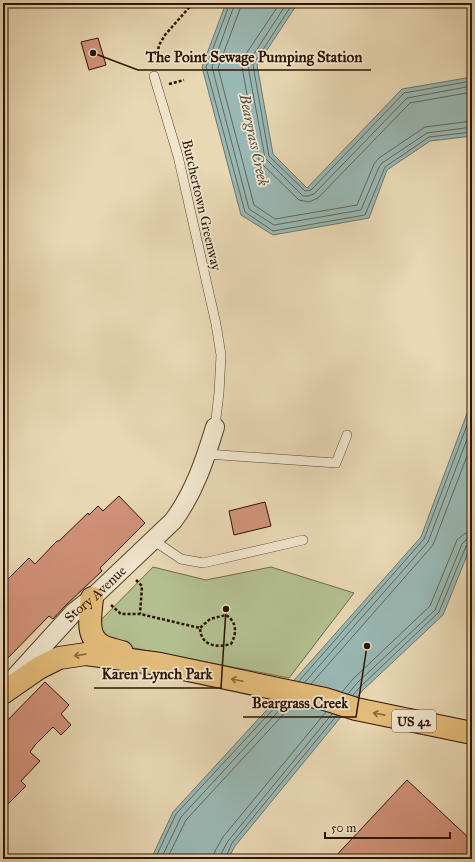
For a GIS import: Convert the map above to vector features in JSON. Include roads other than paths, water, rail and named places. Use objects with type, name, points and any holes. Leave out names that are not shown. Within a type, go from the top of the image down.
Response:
[{"type":"main road","points":[[102,601],[90,622],[94,639],[101,645],[113,650],[160,664]]},
{"type":"main road","name":"US 42","points":[[3,692],[39,668],[59,658],[86,654],[160,664],[325,699],[356,709],[472,733]]},
{"type":"street","name":"Story Avenue","points":[[3,692],[74,612],[102,601],[153,540],[181,510],[205,463],[215,428]]},
{"type":"lane","name":"Butchertown Greenway","points":[[154,76],[178,156],[222,355],[215,428]]},
{"type":"lane","points":[[207,454],[336,463],[347,435]]},
{"type":"lane","points":[[153,540],[181,560],[203,563],[303,540]]},
{"type":"water","name":"Beargrass Creek","points":[[226,3],[298,3],[257,65],[273,154],[307,188],[402,89],[472,77],[472,136],[430,141],[387,170],[369,218],[273,235],[241,215],[202,67]]},
{"type":"water","points":[[472,400],[472,543],[443,615],[363,690],[235,846],[228,859],[151,859],[173,812],[296,678],[421,537]]},
{"type":"place","name":"The Point Sewage Pumping Station","points":[[93,53]]},
{"type":"place","name":"Karen Lynch Park","points":[[226,609]]},
{"type":"place","name":"Beargrass Creek","points":[[367,646]]}]
